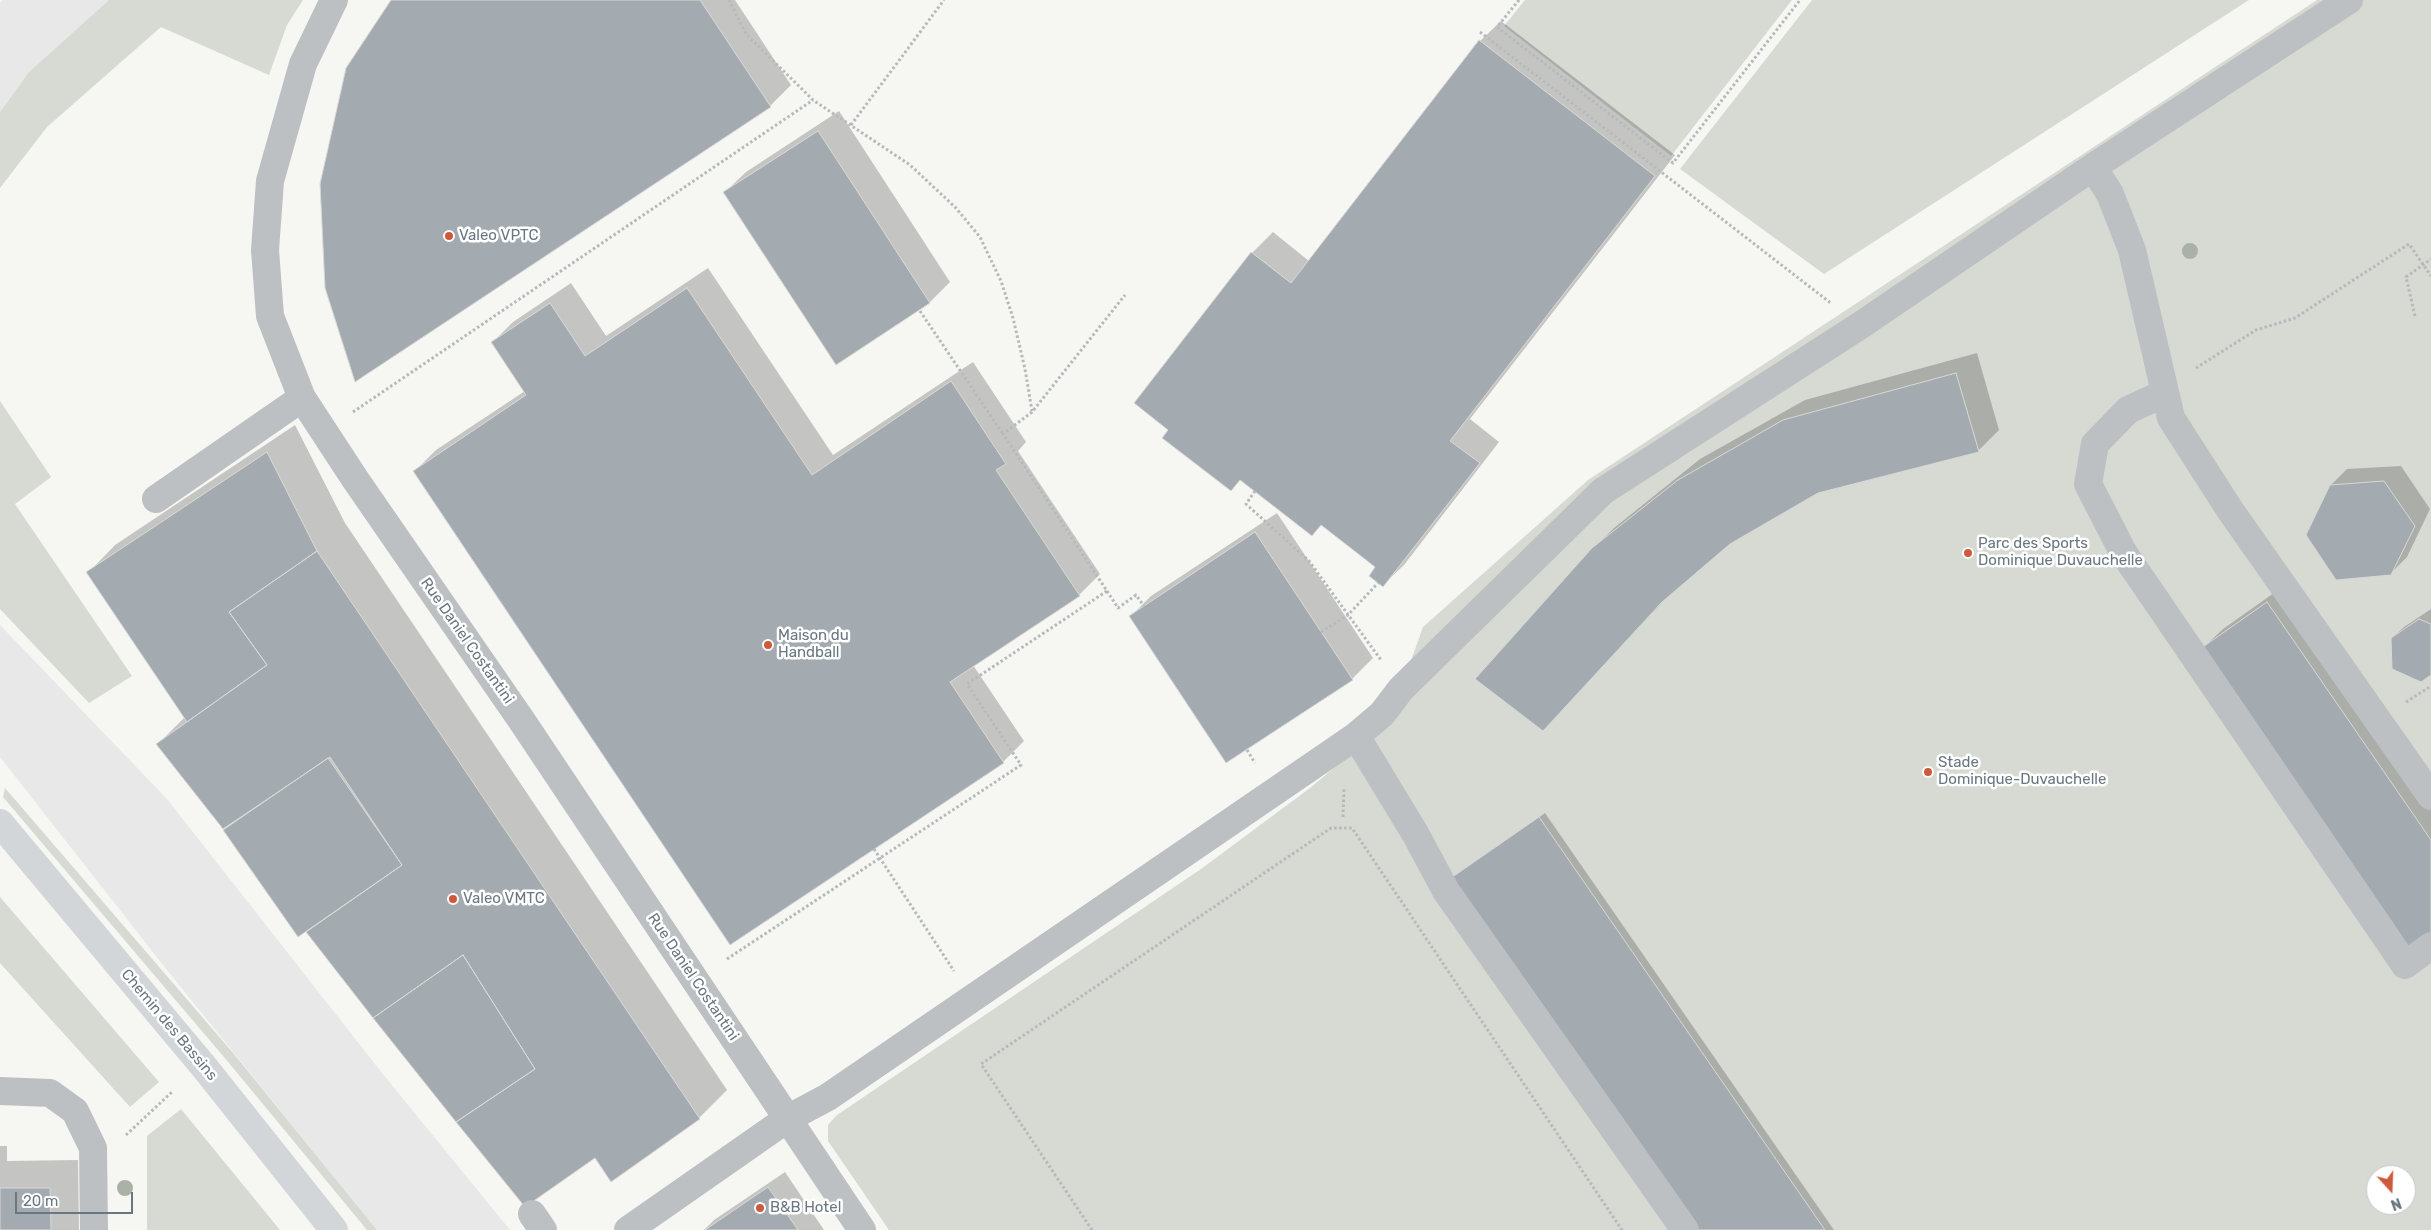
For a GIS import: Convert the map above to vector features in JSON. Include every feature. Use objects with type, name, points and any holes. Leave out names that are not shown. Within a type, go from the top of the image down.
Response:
[{"type":"main road","name":"Chemin des Bassins","points":[[0,823],[205,1068],[334,1230]]},
{"type":"street","name":"Rue Daniel Costantini","points":[[334,0],[303,64],[270,180],[265,250],[270,316],[302,398],[522,721],[862,1230]]},
{"type":"street","points":[[631,1229],[788,1119],[828,1097],[1356,736],[1382,714],[1401,689],[1603,491],[1861,325],[2093,167],[2349,0]]},
{"type":"street","points":[[2093,167],[2110,194],[2132,250],[2171,418],[2230,510],[2431,796]]},
{"type":"street","points":[[2164,386],[2128,410],[2095,444],[2088,484],[2123,552],[2405,965],[2431,946]]},
{"type":"street","points":[[156,499],[302,398]]},
{"type":"street","points":[[1356,736],[1416,835],[1446,891],[1685,1230]]},
{"type":"street","points":[[0,1091],[50,1093],[75,1111],[93,1148],[94,1230]]},
{"type":"path","points":[[729,0],[746,34],[813,100],[910,165],[955,207],[980,237],[1002,281],[1025,369],[1032,412]]},
{"type":"path","points":[[851,125],[944,0]]},
{"type":"path","points":[[1519,0],[1497,28],[1673,163],[1800,0]]},
{"type":"path","points":[[1480,32],[1861,325]]},
{"type":"path","points":[[353,412],[813,100]]},
{"type":"path","points":[[2164,386],[2256,330],[2295,318],[2409,244],[2431,276]]},
{"type":"path","points":[[2415,316],[2406,277],[2431,258]]},
{"type":"path","points":[[1003,434],[1032,412],[1125,295]]},
{"type":"path","points":[[920,311],[1118,608],[1136,595],[1144,606]]},
{"type":"path","points":[[1255,492],[1246,504],[1310,561],[1401,689]]},
{"type":"path","points":[[1321,632],[1348,615],[1378,583]]},
{"type":"path","points":[[727,959],[1021,765],[967,684],[1107,591]]},
{"type":"path","points":[[1092,1230],[981,1064],[1331,828],[1352,828],[1622,1230]]},
{"type":"path","points":[[874,849],[972,998]]},
{"type":"path","points":[[135,1126],[172,1091]]},
{"type":"shaded area","points":[[3,0],[109,0],[29,72],[0,112],[0,3]]},
{"type":"shaded area","points":[[109,0],[303,0],[287,25],[269,75],[161,27],[47,127],[0,188],[0,112],[29,72]]},
{"type":"shaded area","points":[[1525,0],[1792,0],[1671,156],[1504,26]]},
{"type":"shaded area","points":[[1812,0],[2249,0],[1824,274],[1680,169]]},
{"type":"shaded area","name":"Parc des Sports Dominique Duvauchelle","points":[[2317,0],[2431,0],[2431,1230],[889,1230],[828,1141],[828,1125],[837,1115],[1201,869],[1310,788],[1389,722],[1423,627],[1588,480]]},
{"type":"shaded area","points":[[0,401],[51,477],[15,504],[132,676],[89,703],[0,609]]},
{"type":"shaded area","points":[[0,625],[167,799],[382,1073],[510,1230],[377,1230],[167,970],[0,757]]},
{"type":"shaded area","points":[[5,788],[234,1054],[377,1230],[367,1230],[229,1063],[3,797]]},
{"type":"shaded area","points":[[0,897],[159,1082],[130,1107],[0,963]]},
{"type":"shaded area","points":[[181,1109],[280,1230],[147,1230],[147,1136]]},
{"type":"building","name":"Valeo VPTC","points":[[391,0],[700,0],[771,107],[355,382],[325,288],[320,184],[346,68]]},
{"type":"building","points":[[1479,40],[1655,176],[1450,441],[1480,463],[1383,587],[1369,576],[1375,567],[1321,525],[1312,536],[1240,480],[1231,491],[1162,438],[1168,430],[1134,403],[1251,252],[1291,283]]},
{"type":"building","points":[[818,131],[930,303],[836,365],[723,192]]},
{"type":"building","name":"Maison du Handball","points":[[687,288],[812,475],[951,381],[1006,464],[996,470],[1080,596],[950,682],[1004,763],[730,945],[413,471],[526,395],[491,342],[550,303],[585,356]]},
{"type":"building","points":[[1956,373],[1979,452],[1818,493],[1730,544],[1662,602],[1543,731],[1475,679],[1592,548],[1678,480],[1783,420]]},
{"type":"building","points":[[267,452],[317,551],[229,612],[267,665],[187,722],[86,572]]},
{"type":"building","points":[[2384,481],[2415,526],[2391,575],[2336,580],[2306,535],[2330,485]]},
{"type":"building","points":[[1255,532],[1353,680],[1226,763],[1129,616]]},
{"type":"building","name":"Valeo VMTC","points":[[317,551],[700,1119],[611,1182],[595,1158],[525,1207],[456,1122],[535,1069],[463,955],[373,1018],[306,932],[402,865],[330,757],[223,829],[156,744],[267,665],[229,612]]},
{"type":"building","points":[[2267,602],[2431,840],[2431,938],[2411,951],[2200,649]]},
{"type":"building","points":[[2419,619],[2431,624],[2431,675],[2421,682],[2392,669],[2391,638]]},
{"type":"building","points":[[328,758],[402,865],[298,937],[223,830]]},
{"type":"building","points":[[1539,817],[1825,1230],[1695,1230],[1451,878]]},
{"type":"building","points":[[463,955],[535,1069],[456,1122],[373,1018]]},
{"type":"building","name":"B&B Hotel","points":[[768,1187],[798,1230],[705,1230]]},
{"type":"building","points":[[0,1188],[50,1188],[51,1230],[0,1230]]},
{"type":"place","name":"Valeo VPTC","points":[[449,236]]},
{"type":"place","name":"Parc des Sports Dominique Duvauchelle","points":[[1968,553]]},
{"type":"place","name":"Maison du Handball","points":[[768,645]]},
{"type":"place","name":"Stade Dominique-Duvauchelle","points":[[1928,772]]},
{"type":"place","name":"Valeo VMTC","points":[[453,899]]},
{"type":"place","name":"B&B Hotel","points":[[760,1208]]}]
